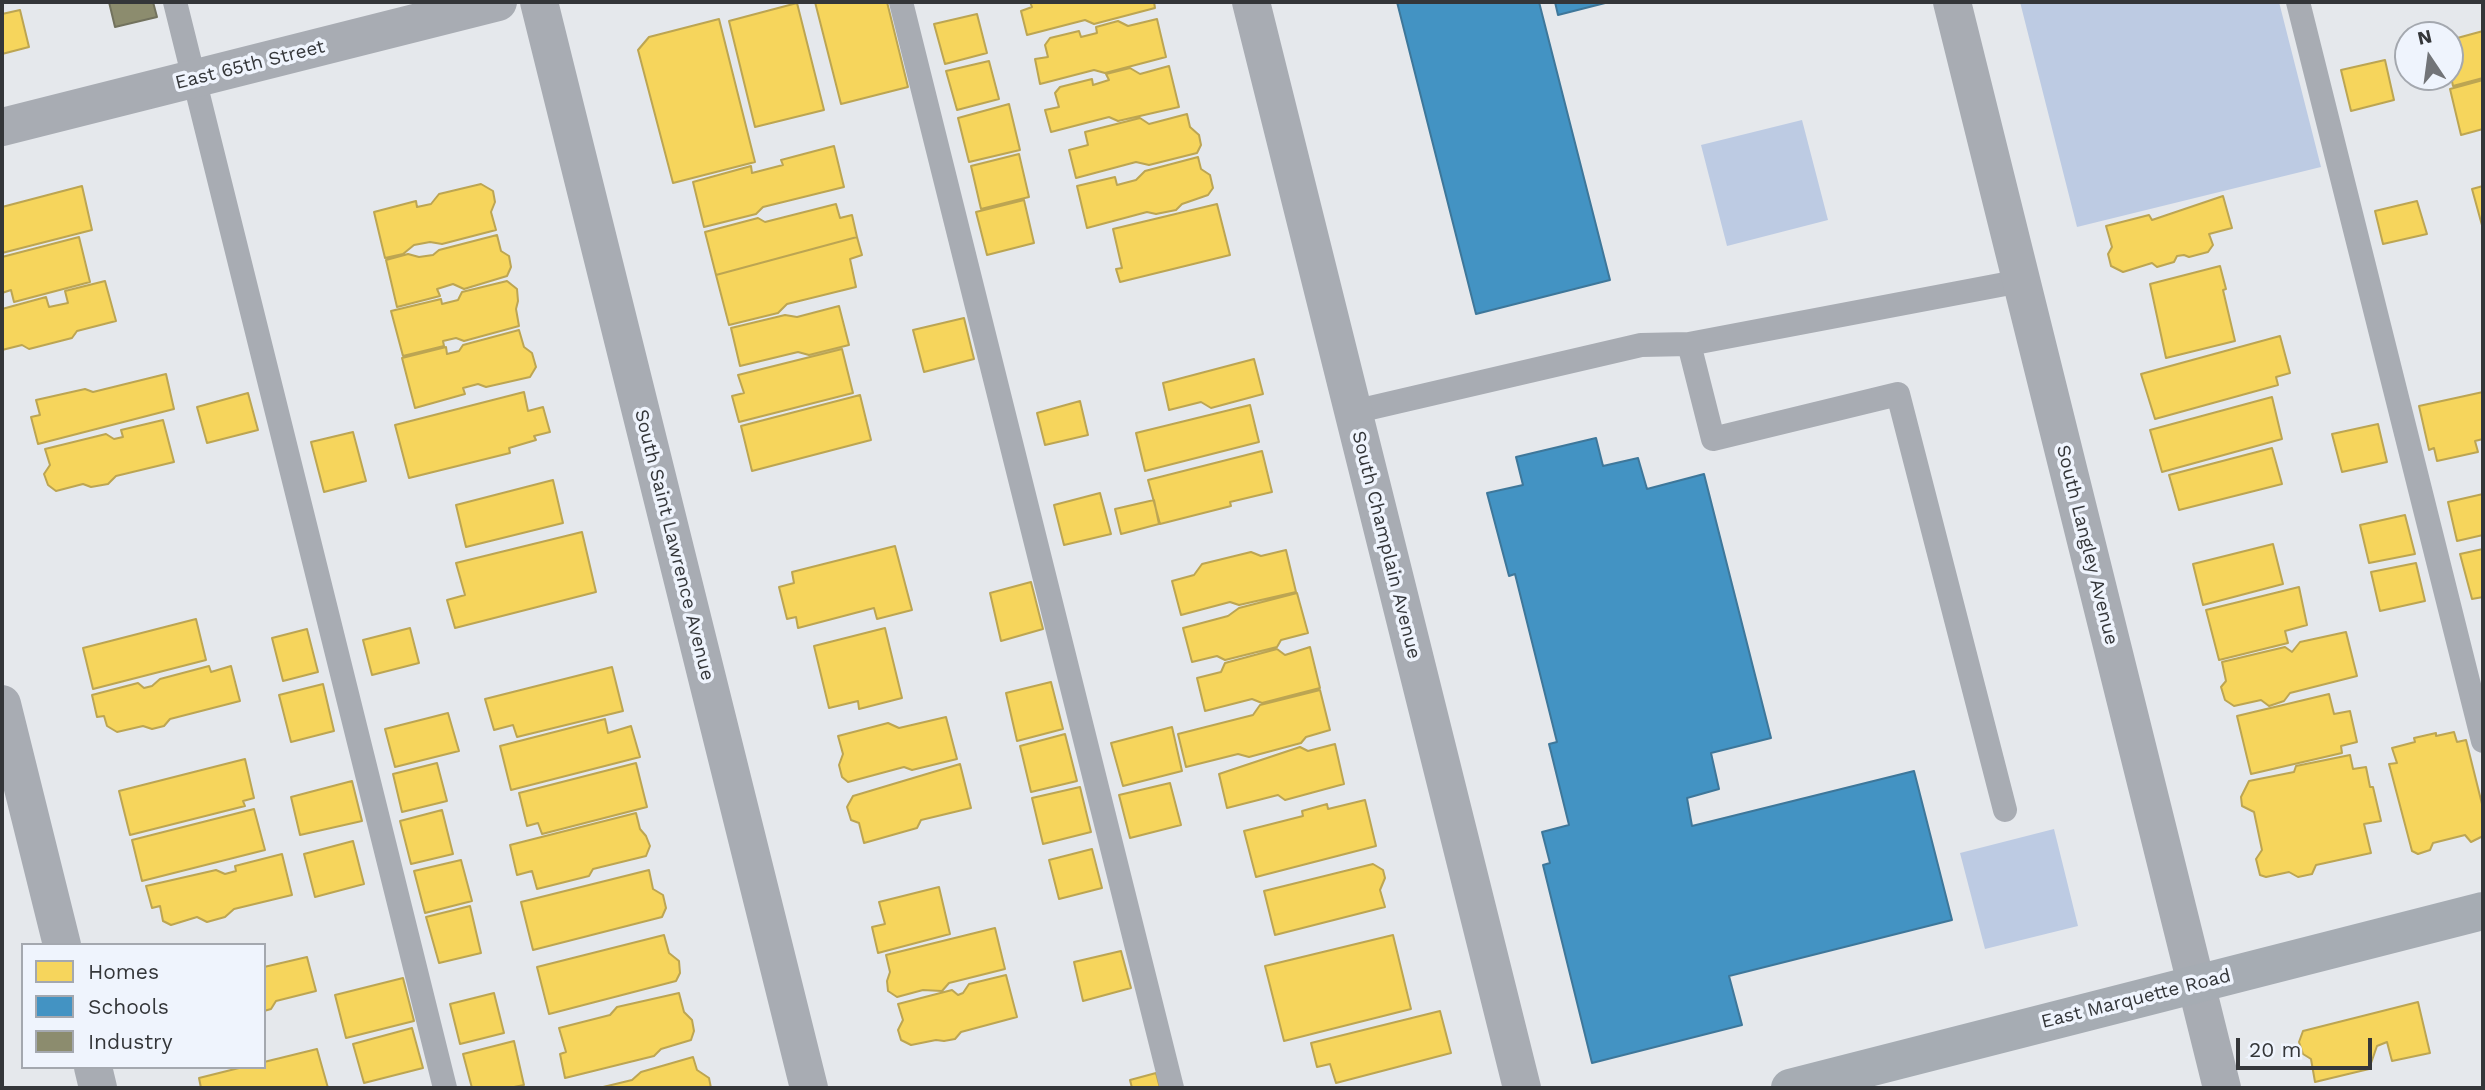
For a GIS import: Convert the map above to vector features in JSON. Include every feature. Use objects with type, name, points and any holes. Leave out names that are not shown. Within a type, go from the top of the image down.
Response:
[{"type":"street","name":"East 65th Street","points":[[2,127],[498,2]]},
{"type":"street","name":"South Saint Lawrence Avenue","points":[[539,2],[809,1088]]},
{"type":"street","name":"South Champlain Avenue","points":[[1251,2],[1522,1088]]},
{"type":"street","name":"South Langley Avenue","points":[[1952,2],[2222,1088]]},
{"type":"street","points":[[2,704],[62,943]]},
{"type":"street","name":"East Marquette Road","points":[[1790,1088],[1864,1079],[2196,984],[2483,911]]},
{"type":"street","points":[[93,1069],[98,1088]]},
{"type":"lane","points":[[175,2],[445,1088]]},
{"type":"lane","points":[[901,2],[1172,1088]]},
{"type":"lane","points":[[2298,2],[2483,741]]},
{"type":"lane","points":[[1353,412],[1641,345],[1689,344],[2021,281]]},
{"type":"lane","points":[[1689,344],[1713,439],[1898,394],[2005,810]]},
{"type":"shaded area","points":[[2020,2],[2279,2],[2321,167],[2077,227]]},
{"type":"shaded area","points":[[1802,120],[1828,220],[1727,246],[1701,145]]},
{"type":"shaded area","points":[[2054,829],[2078,926],[1985,949],[1960,853]]},
{"type":"building: Homes","points":[[815,2],[887,2],[908,87],[841,104]]},
{"type":"building: Homes","points":[[1030,2],[1154,2],[1155,8],[1094,24],[1085,20],[1027,35],[1021,11],[1032,7]]},
{"type":"building: Homes","points":[[797,3],[824,110],[755,127],[729,21]]},
{"type":"building: Homes","points":[[20,10],[29,47],[2,54],[2,14]]},
{"type":"building: Homes","points":[[977,14],[987,53],[945,64],[934,24]]},
{"type":"building: Homes","points":[[719,19],[755,162],[673,183],[638,50],[649,37]]},
{"type":"building: Homes","points":[[1157,19],[1166,57],[1105,73],[1094,70],[1040,84],[1035,59],[1048,57],[1045,45],[1050,38],[1079,31],[1081,37],[1097,33],[1096,27],[1118,21],[1128,26]]},
{"type":"building: Homes","points":[[2483,31],[2483,78],[2464,83],[2464,36]]},
{"type":"building: Homes","points":[[2385,60],[2394,100],[2351,111],[2341,70]]},
{"type":"building: Homes","points":[[989,61],[999,99],[957,110],[946,71]]},
{"type":"building: Homes","points":[[1169,66],[1179,107],[1118,121],[1109,117],[1051,132],[1045,110],[1059,107],[1055,93],[1060,87],[1092,79],[1093,85],[1109,80],[1106,74],[1130,68],[1140,74]]},
{"type":"building: Homes","points":[[2483,80],[2483,129],[2461,135],[2450,91],[2464,91],[2464,85]]},
{"type":"building: Homes","points":[[1009,104],[1020,150],[969,162],[958,118]]},
{"type":"building: Homes","points":[[1187,114],[1190,127],[1199,135],[1201,145],[1197,153],[1149,165],[1136,162],[1076,178],[1069,150],[1088,145],[1085,132],[1140,118],[1149,124]]},
{"type":"building: Homes","points":[[834,146],[844,187],[763,207],[756,214],[704,227],[693,182],[751,166],[752,173],[783,165],[781,160]]},
{"type":"building: Homes","points":[[1019,154],[1029,197],[981,209],[971,166]]},
{"type":"building: Homes","points":[[1198,157],[1201,169],[1210,175],[1213,188],[1208,195],[1182,204],[1176,210],[1156,214],[1147,212],[1087,228],[1077,186],[1115,177],[1117,185],[1136,180],[1145,171]]},
{"type":"building: Homes","points":[[481,184],[493,191],[495,202],[491,212],[496,230],[442,244],[430,242],[414,245],[403,254],[385,258],[374,212],[416,201],[417,207],[431,204],[439,194]]},
{"type":"building: Homes","points":[[82,186],[92,230],[2,253],[2,207]]},
{"type":"building: Homes","points":[[2483,186],[2483,229],[2472,189]]},
{"type":"building: Homes","points":[[2223,196],[2232,228],[2209,234],[2213,245],[2208,252],[2189,257],[2177,256],[2174,262],[2157,267],[2152,263],[2123,272],[2111,266],[2108,254],[2112,247],[2106,226],[2149,215],[2152,220]]},
{"type":"building: Homes","points":[[1024,200],[1034,243],[987,255],[976,212]]},
{"type":"building: Homes","points":[[2417,201],[2427,234],[2383,244],[2375,211]]},
{"type":"building: Homes","points":[[836,204],[840,218],[852,215],[857,237],[716,275],[705,232],[758,218],[765,222]]},
{"type":"building: Homes","points":[[1217,204],[1230,255],[1120,282],[1116,269],[1122,268],[1113,229]]},
{"type":"building: Homes","points":[[497,235],[501,251],[509,256],[511,267],[507,276],[464,289],[453,284],[437,289],[440,296],[397,307],[386,260],[408,254],[419,257],[433,255],[439,250]]},
{"type":"building: Homes","points":[[79,237],[90,282],[14,302],[11,290],[2,293],[2,257]]},
{"type":"building: Homes","points":[[857,237],[862,255],[850,259],[856,287],[787,304],[778,313],[729,325],[716,275]]},
{"type":"building: Homes","points":[[2220,266],[2235,341],[2166,358],[2150,284]]},
{"type":"building: Homes","points":[[105,281],[116,321],[77,331],[72,338],[29,349],[22,345],[2,350],[2,309],[46,297],[49,307],[68,303],[65,291]]},
{"type":"building: Homes","points":[[507,281],[517,289],[519,326],[464,341],[456,338],[443,341],[444,346],[403,356],[391,311],[441,299],[442,304],[458,300],[462,292]]},
{"type":"building: Homes","points":[[839,306],[849,345],[809,355],[798,352],[740,366],[731,328],[785,315],[797,317]]},
{"type":"building: Homes","points":[[964,318],[974,359],[924,372],[913,330]]},
{"type":"building: Homes","points":[[519,330],[524,347],[532,353],[536,367],[530,377],[486,387],[478,384],[463,388],[465,394],[415,408],[402,358],[446,347],[447,354],[459,351],[463,345]]},
{"type":"building: Homes","points":[[2280,336],[2290,373],[2276,377],[2278,385],[2155,419],[2141,374]]},
{"type":"building: Homes","points":[[842,349],[853,393],[739,422],[732,396],[744,393],[738,375]]},
{"type":"building: Homes","points":[[1254,359],[1263,394],[1211,408],[1201,402],[1169,410],[1163,383]]},
{"type":"building: Homes","points":[[166,374],[174,409],[38,444],[31,417],[40,415],[36,400],[85,389],[93,392]]},
{"type":"building: Homes","points":[[524,392],[528,411],[543,407],[550,432],[534,436],[536,440],[509,448],[510,453],[409,478],[395,425]]},
{"type":"building: Homes","points":[[2483,392],[2483,439],[2475,441],[2478,452],[2437,461],[2434,448],[2429,450],[2419,406]]},
{"type":"building: Homes","points":[[248,393],[258,430],[207,443],[197,407]]},
{"type":"building: Homes","points":[[860,395],[871,440],[752,471],[741,426]]},
{"type":"building: Homes","points":[[2272,397],[2282,439],[2162,472],[2150,430]]},
{"type":"building: Homes","points":[[1080,401],[1088,435],[1045,445],[1037,413]]},
{"type":"building: Homes","points":[[1250,405],[1259,442],[1145,471],[1136,433]]},
{"type":"building: Homes","points":[[163,420],[174,462],[116,476],[108,484],[91,487],[83,484],[56,491],[48,485],[44,474],[50,465],[45,449],[106,434],[114,439],[123,437],[121,430]]},
{"type":"building: Homes","points":[[2378,424],[2387,462],[2342,472],[2332,434]]},
{"type":"building: Homes","points":[[353,432],[366,481],[324,492],[311,442]]},
{"type":"building: Homes","points":[[2272,448],[2282,484],[2179,510],[2169,475]]},
{"type":"building: Homes","points":[[1262,451],[1272,492],[1230,502],[1231,506],[1160,524],[1148,480]]},
{"type":"building: Homes","points":[[553,480],[563,523],[466,547],[456,505]]},
{"type":"building: Homes","points":[[1100,493],[1111,534],[1064,545],[1054,505]]},
{"type":"building: Homes","points":[[2483,494],[2483,535],[2457,541],[2448,502]]},
{"type":"building: Homes","points":[[1154,500],[1159,524],[1121,534],[1115,509]]},
{"type":"building: Homes","points":[[2405,515],[2415,554],[2369,563],[2360,525]]},
{"type":"building: Homes","points":[[582,532],[596,592],[455,628],[447,600],[465,595],[456,563]]},
{"type":"building: Homes","points":[[2273,544],[2283,584],[2203,605],[2193,564]]},
{"type":"building: Homes","points":[[895,546],[912,610],[877,619],[874,608],[798,628],[796,617],[787,619],[779,587],[794,583],[792,572]]},
{"type":"building: Homes","points":[[2483,549],[2483,597],[2472,599],[2460,554]]},
{"type":"building: Homes","points":[[1286,550],[1296,592],[1239,605],[1230,602],[1181,615],[1172,581],[1194,575],[1202,564],[1251,552],[1261,556]]},
{"type":"building: Homes","points":[[2416,563],[2425,601],[2380,611],[2371,572]]},
{"type":"building: Homes","points":[[1031,582],[1043,629],[1001,641],[990,593]]},
{"type":"building: Homes","points":[[2299,587],[2307,625],[2285,631],[2288,643],[2219,660],[2206,610]]},
{"type":"building: Homes","points":[[1297,593],[1308,633],[1281,640],[1277,647],[1225,660],[1217,656],[1192,662],[1183,628],[1228,616],[1239,608]]},
{"type":"building: Homes","points":[[196,619],[206,660],[93,689],[83,648]]},
{"type":"building: Homes","points":[[410,628],[419,663],[372,675],[363,640]]},
{"type":"building: Homes","points":[[885,628],[902,698],[859,709],[858,701],[829,708],[814,646]]},
{"type":"building: Homes","points":[[307,629],[318,672],[283,681],[272,638]]},
{"type":"building: Homes","points":[[2346,632],[2357,676],[2290,693],[2284,701],[2269,706],[2261,700],[2234,706],[2225,700],[2221,687],[2226,681],[2222,662],[2285,647],[2292,652],[2300,642]]},
{"type":"building: Homes","points":[[1310,647],[1320,688],[1262,703],[1252,699],[1205,711],[1197,678],[1221,672],[1225,663],[1277,649],[1285,655]]},
{"type":"building: Homes","points":[[209,666],[211,672],[231,666],[240,701],[170,719],[164,726],[152,729],[143,726],[117,732],[107,726],[104,716],[97,717],[92,695],[138,683],[144,688],[152,686],[160,679]]},
{"type":"building: Homes","points":[[612,667],[623,711],[517,737],[513,725],[494,730],[485,699]]},
{"type":"building: Homes","points":[[1051,682],[1063,729],[1017,741],[1006,693]]},
{"type":"building: Homes","points":[[323,684],[334,731],[291,742],[279,695]]},
{"type":"building: Homes","points":[[1320,690],[1330,730],[1306,737],[1301,743],[1249,757],[1238,754],[1186,767],[1178,734],[1253,715],[1260,705]]},
{"type":"building: Homes","points":[[2329,694],[2334,714],[2350,711],[2357,742],[2341,746],[2342,753],[2251,774],[2237,716]]},
{"type":"building: Homes","points":[[448,713],[459,751],[395,767],[385,729]]},
{"type":"building: Homes","points":[[946,717],[957,759],[912,770],[904,767],[848,782],[842,777],[839,765],[843,754],[838,736],[888,723],[899,728]]},
{"type":"building: Homes","points":[[605,719],[608,733],[631,726],[640,757],[511,790],[500,746]]},
{"type":"building: Homes","points":[[1172,727],[1182,771],[1123,786],[1111,743]]},
{"type":"building: Homes","points":[[2454,732],[2457,742],[2466,740],[2483,808],[2483,836],[2471,842],[2465,835],[2433,843],[2430,850],[2418,854],[2412,851],[2389,764],[2397,763],[2392,748],[2415,742],[2414,738]]},
{"type":"building: Homes","points":[[1065,734],[1077,781],[1031,792],[1020,746]]},
{"type":"building: Homes","points":[[1335,744],[1344,784],[1285,800],[1278,795],[1227,808],[1219,774],[1300,747],[1308,751]]},
{"type":"building: Homes","points":[[2350,755],[2353,769],[2366,767],[2381,821],[2364,824],[2371,853],[2316,865],[2312,874],[2298,877],[2289,872],[2266,877],[2260,875],[2256,859],[2262,850],[2254,812],[2242,806],[2241,797],[2249,781],[2294,772],[2296,766]]},
{"type":"building: Homes","points":[[245,759],[254,798],[243,801],[245,806],[130,835],[119,791]]},
{"type":"building: Homes","points":[[437,763],[447,801],[402,812],[393,774]]},
{"type":"building: Homes","points":[[636,763],[647,807],[542,834],[538,823],[527,826],[519,793]]},
{"type":"building: Homes","points":[[960,764],[971,808],[921,820],[917,828],[864,843],[859,823],[851,820],[847,807],[853,796]]},
{"type":"building: Homes","points":[[352,781],[362,821],[300,835],[291,797]]},
{"type":"building: Homes","points":[[1170,783],[1181,825],[1130,838],[1119,795]]},
{"type":"building: Homes","points":[[1080,787],[1091,832],[1043,844],[1032,798]]},
{"type":"building: Homes","points":[[1365,800],[1376,846],[1256,877],[1244,831],[1303,816],[1302,811],[1327,804],[1328,809]]},
{"type":"building: Homes","points":[[254,809],[265,850],[142,881],[132,840]]},
{"type":"building: Homes","points":[[442,810],[453,854],[411,864],[400,821]]},
{"type":"building: Homes","points":[[636,813],[640,829],[650,846],[646,856],[593,869],[589,876],[537,889],[532,871],[517,875],[510,845]]},
{"type":"building: Homes","points":[[353,841],[364,884],[315,897],[304,854]]},
{"type":"building: Homes","points":[[1092,849],[1102,888],[1059,899],[1049,860]]},
{"type":"building: Homes","points":[[282,854],[292,895],[234,909],[225,917],[207,922],[197,917],[171,925],[163,921],[160,906],[152,908],[146,886],[216,870],[225,874],[236,871],[235,866]]},
{"type":"building: Homes","points":[[461,860],[472,901],[425,913],[414,871]]},
{"type":"building: Homes","points":[[1373,864],[1383,870],[1385,878],[1380,890],[1385,907],[1275,935],[1264,891]]},
{"type":"building: Homes","points":[[649,870],[653,889],[663,895],[666,908],[662,917],[533,950],[521,902]]},
{"type":"building: Homes","points":[[939,887],[950,934],[878,953],[872,927],[885,924],[879,902]]},
{"type":"building: Homes","points":[[470,906],[481,953],[439,963],[426,917]]},
{"type":"building: Homes","points":[[995,928],[1005,969],[949,983],[942,991],[923,990],[897,997],[888,991],[890,972],[886,955]]},
{"type":"building: Homes","points":[[664,935],[669,953],[679,961],[680,973],[676,981],[549,1014],[537,967]]},
{"type":"building: Homes","points":[[1393,935],[1411,1009],[1284,1041],[1265,966]]},
{"type":"building: Homes","points":[[1121,951],[1131,988],[1083,1001],[1074,962]]},
{"type":"building: Homes","points":[[307,957],[316,991],[276,1001],[271,1009],[266,1010],[266,967]]},
{"type":"building: Homes","points":[[1006,975],[1017,1017],[961,1032],[955,1039],[911,1045],[901,1040],[898,1030],[903,1020],[898,1004],[952,990],[958,995],[963,993],[969,984]]},
{"type":"building: Homes","points":[[403,978],[414,1021],[346,1038],[335,995]]},
{"type":"building: Homes","points":[[494,993],[504,1033],[460,1044],[450,1004]]},
{"type":"building: Homes","points":[[679,993],[684,1012],[692,1020],[694,1031],[691,1040],[661,1049],[654,1056],[565,1078],[560,1054],[566,1052],[559,1028],[610,1015],[617,1007]]},
{"type":"building: Homes","points":[[2418,1002],[2430,1053],[2392,1061],[2387,1042],[2377,1046],[2369,1069],[2315,1082],[2311,1059],[2303,1054],[2299,1042],[2303,1031]]},
{"type":"building: Homes","points":[[1440,1011],[1451,1053],[1336,1083],[1330,1064],[1317,1067],[1311,1043]]},
{"type":"building: Homes","points":[[412,1028],[423,1068],[364,1083],[353,1044]]},
{"type":"building: Homes","points":[[514,1041],[524,1085],[509,1088],[472,1088],[463,1054]]},
{"type":"building: Homes","points":[[317,1049],[328,1088],[201,1088],[199,1078],[235,1069],[266,1069],[266,1062]]},
{"type":"building: Homes","points":[[693,1057],[697,1070],[709,1078],[711,1088],[599,1088],[632,1080],[641,1072]]},
{"type":"building: Homes","points":[[1156,1073],[1160,1088],[1132,1088],[1130,1080]]},
{"type":"building: Schools","points":[[1397,2],[1539,2],[1610,280],[1476,314]]},
{"type":"building: Schools","points":[[1555,2],[1609,2],[1558,15]]},
{"type":"building: Schools","points":[[1596,438],[1603,466],[1638,458],[1647,489],[1704,474],[1771,738],[1711,753],[1719,789],[1687,798],[1692,826],[1914,771],[1952,920],[1729,976],[1742,1025],[1592,1063],[1543,865],[1550,863],[1542,832],[1569,825],[1549,744],[1557,742],[1515,574],[1509,576],[1487,493],[1523,485],[1516,457]]},
{"type":"building: Industry","points":[[109,2],[153,2],[157,17],[115,27]]}]
